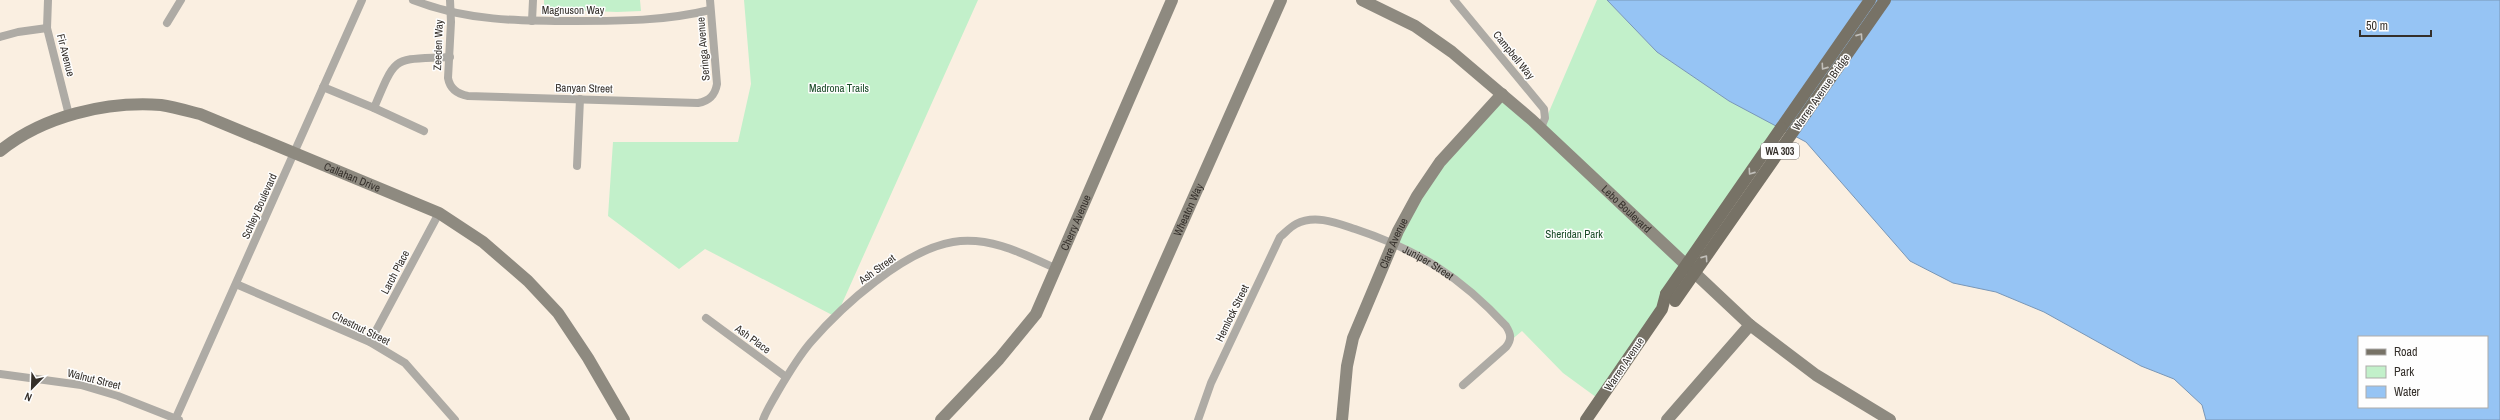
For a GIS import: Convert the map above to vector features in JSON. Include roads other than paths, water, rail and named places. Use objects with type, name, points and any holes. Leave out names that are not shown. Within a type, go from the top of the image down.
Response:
[{"type":"main road","name":"Warren Avenue Bridge","points":[[1670,298],[1870,0]]},
{"type":"main road","name":"Warren Avenue Bridge","points":[[1670,298],[1885,0]]},
{"type":"main road","name":"Warren Avenue","points":[[1586,420],[1670,298]]},
{"type":"street","name":"Fir Avenue","points":[[48,0],[47,28],[69,115]]},
{"type":"street","points":[[167,23],[181,0]]},
{"type":"street","name":"Schley Boulevard","points":[[176,419],[362,0]]},
{"type":"street","name":"Magnuson Way","points":[[413,0],[450,12],[479,18],[532,21],[646,21],[710,10]]},
{"type":"street","name":"Zeeden Way","points":[[450,0],[450,57],[448,78],[453,89]]},
{"type":"street","points":[[532,21],[533,0]]},
{"type":"street","name":"Seringa Avenue","points":[[710,0],[717,84],[714,95]]},
{"type":"street","name":"Cherry Avenue","points":[[941,420],[1026,327],[1036,314],[1057,269],[1172,0]]},
{"type":"street","name":"Wheaton Way","points":[[1095,420],[1281,0]]},
{"type":"street","name":"Lebo Boulevard","points":[[1362,0],[1402,18],[1427,34],[1502,94],[1541,128],[1750,325],[1816,374],[1890,420]]},
{"type":"street","name":"Campbell Way","points":[[1454,0],[1544,109],[1545,118],[1541,128]]},
{"type":"street","points":[[0,37],[18,32],[47,28]]},
{"type":"street","points":[[374,108],[392,68],[401,61],[414,57],[450,57]]},
{"type":"street","points":[[323,87],[424,130]]},
{"type":"street","name":"Banyan Street","points":[[453,89],[468,96],[698,103],[705,102],[714,95]]},
{"type":"street","name":"Clare Avenue","points":[[1342,420],[1347,366],[1353,338],[1393,242],[1413,202],[1437,166],[1502,94]]},
{"type":"street","points":[[577,166],[580,99]]},
{"type":"street","name":"Callahan Drive","points":[[0,151],[20,136],[69,115],[119,106],[162,106],[200,114],[439,213],[483,242],[528,281],[558,313],[588,358],[624,420]]},
{"type":"street","name":"Larch Place","points":[[370,342],[439,213]]},
{"type":"street","name":"Juniper Street","points":[[1297,224],[1322,219],[1393,242],[1425,258],[1466,287],[1506,326],[1511,333],[1510,341],[1463,384]]},
{"type":"street","name":"Hemlock Street","points":[[1198,420],[1211,383],[1280,237],[1297,224]]},
{"type":"street","name":"Ash Street","points":[[763,420],[786,377],[810,343],[851,302],[922,251],[954,242],[972,241],[1014,249],[1057,269]]},
{"type":"street","name":"Chestnut Street","points":[[236,284],[370,342],[405,363],[455,420]]},
{"type":"street","name":"Ash Place","points":[[706,318],[786,377]]},
{"type":"street","points":[[1667,420],[1750,325]]},
{"type":"street","name":"Walnut Street","points":[[0,374],[81,385],[118,396],[176,419]]},
{"type":"water","points":[[1607,0],[2500,0],[2500,420],[2206,420],[2202,405],[2174,379],[2141,366],[2044,312],[1996,292],[1953,283],[1910,261],[1806,142],[1729,101],[1657,52]]},
{"type":"park label","name":"Madrona Trails","points":[[839,88]]},
{"type":"park label","name":"Sheridan Park","points":[[1574,234]]}]
